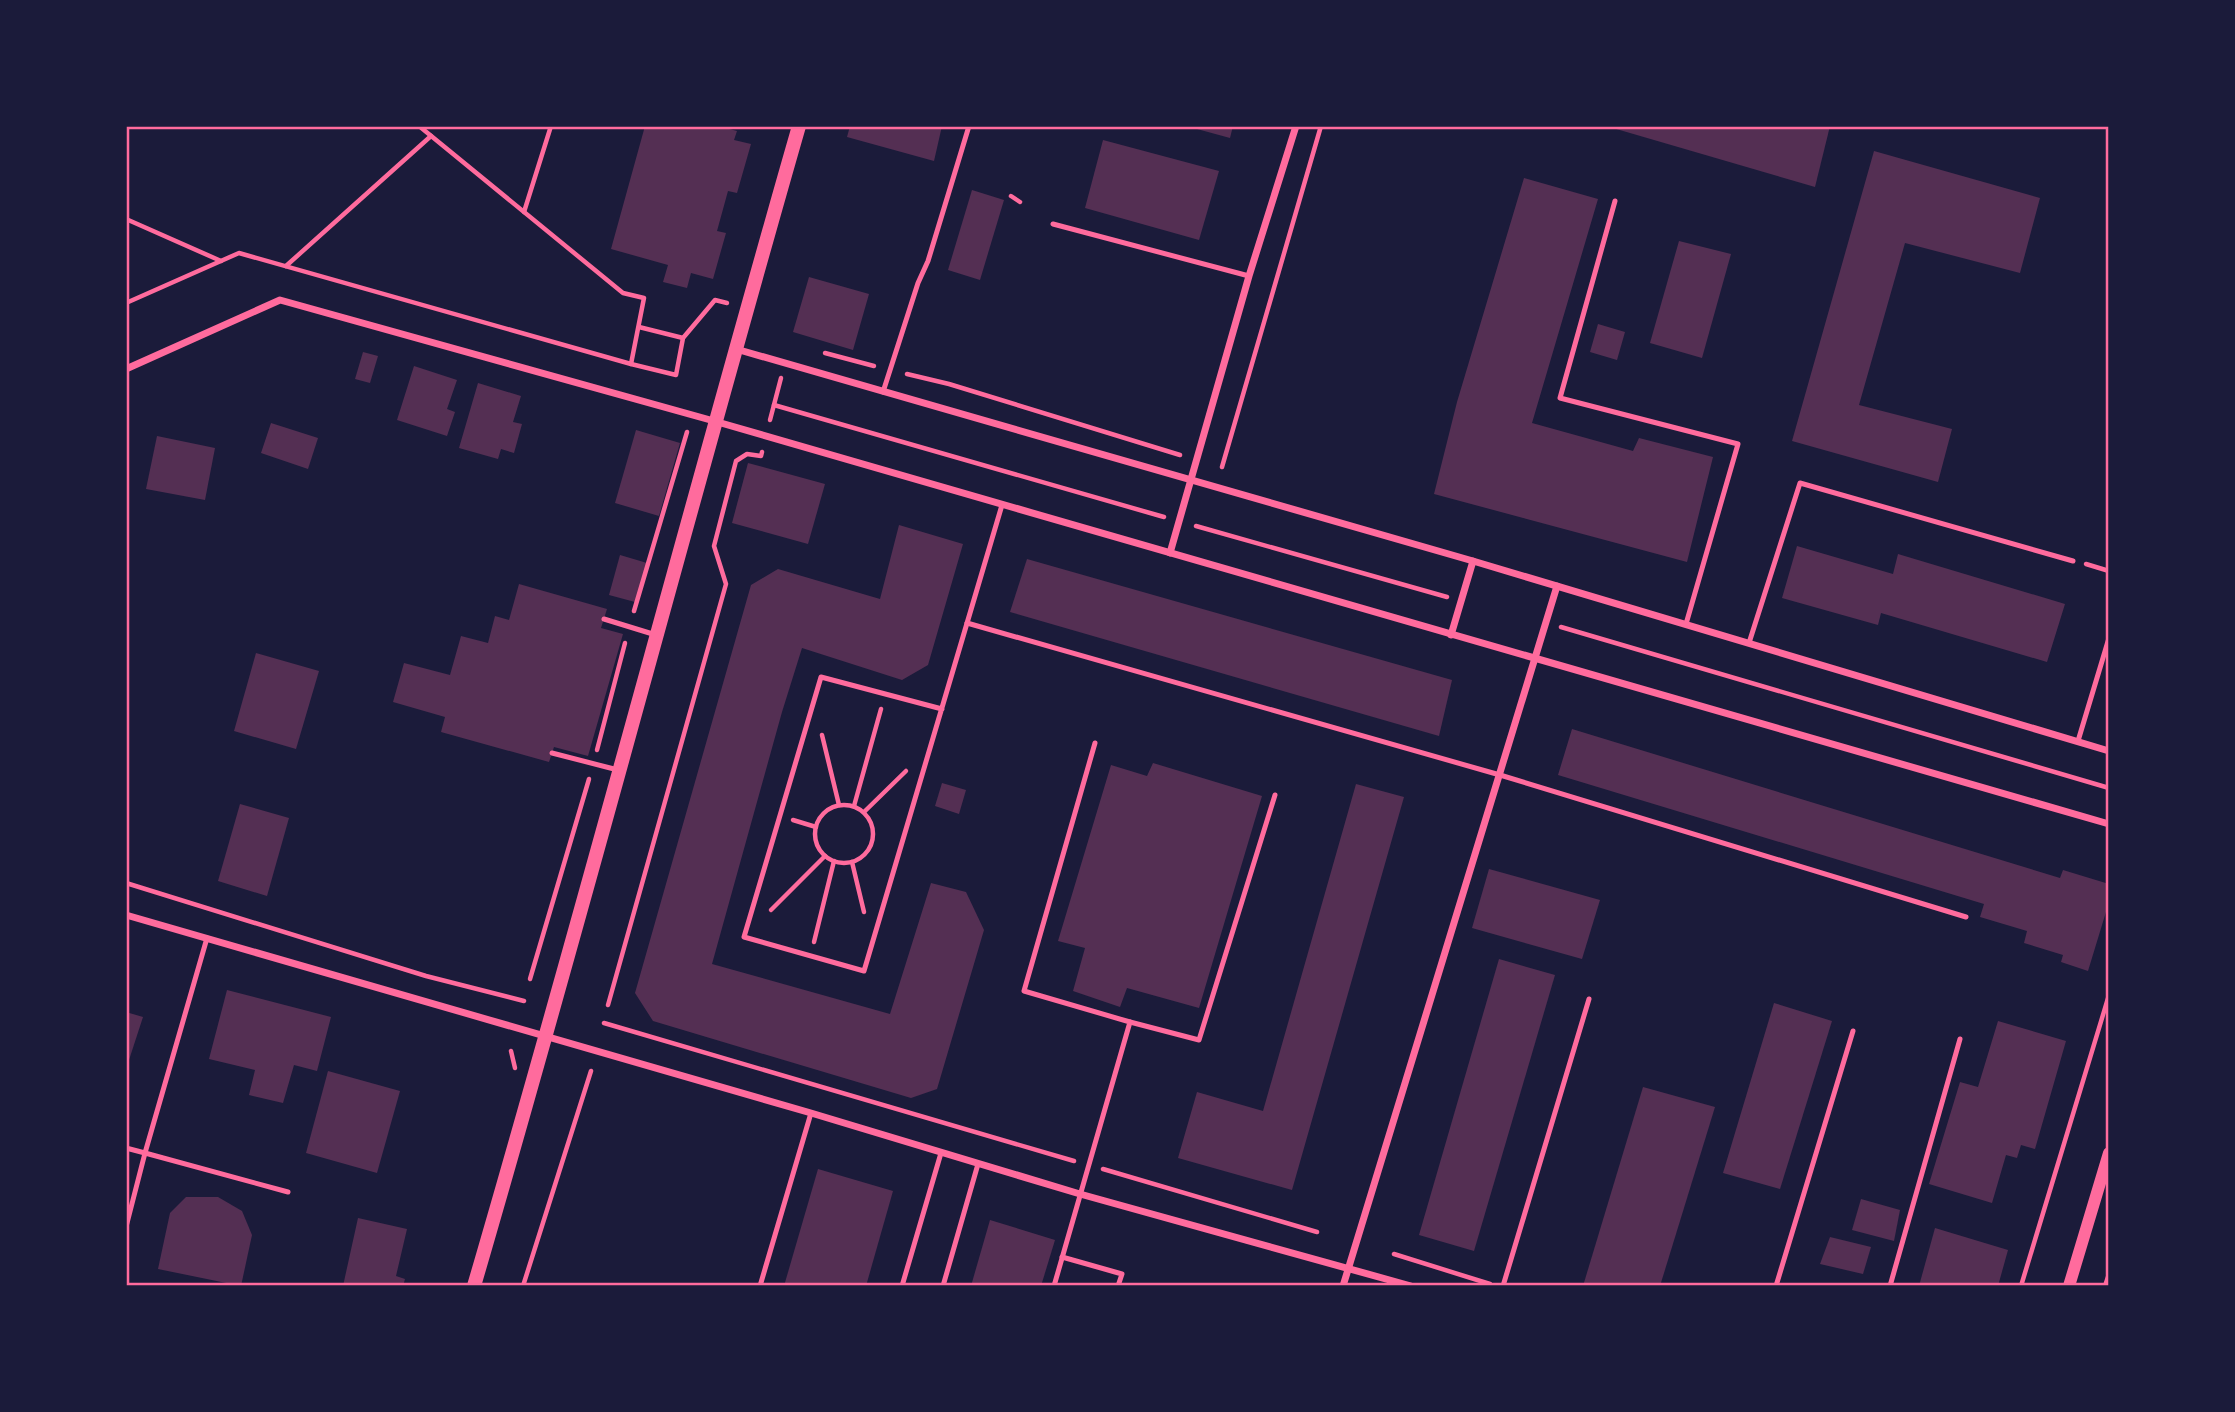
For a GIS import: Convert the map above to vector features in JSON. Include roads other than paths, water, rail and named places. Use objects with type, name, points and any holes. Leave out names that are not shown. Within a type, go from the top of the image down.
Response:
[{"type":"main road","points":[[474,1286],[621,771],[714,421],[800,126]]},
{"type":"street","points":[[1170,553],[1249,276],[1296,126]]},
{"type":"street","points":[[126,369],[280,300],[714,421],[2109,824]]},
{"type":"street","points":[[735,349],[1474,561],[2109,751]]},
{"type":"street","points":[[1451,635],[1474,561]]},
{"type":"street","points":[[1343,1286],[1557,586]]},
{"type":"street","points":[[126,915],[811,1113],[1080,1194],[1411,1286]]},
{"type":"street","points":[[2069,1286],[2109,1153]]},
{"type":"lane","points":[[883,392],[918,283],[928,261],[969,126]]},
{"type":"lane","points":[[1615,201],[1560,398],[1738,444],[1686,624]]},
{"type":"lane","points":[[1053,224],[1249,276]]},
{"type":"lane","points":[[1749,643],[1800,483],[2073,561]]},
{"type":"lane","points":[[942,709],[821,677],[744,937],[864,971],[930,746],[942,709],[1002,505]]},
{"type":"lane","points":[[604,618],[656,635]]},
{"type":"lane","points":[[967,622],[1500,775],[1966,918]]},
{"type":"lane","points":[[2078,741],[2109,638]]},
{"type":"lane","points":[[1095,743],[1024,991],[1199,1040],[1275,796]]},
{"type":"lane","points":[[552,753],[621,771]]},
{"type":"lane","points":[[126,1227],[207,938]]},
{"type":"lane","points":[[1503,1286],[1589,999]]},
{"type":"lane","points":[[1054,1286],[1130,1022]]},
{"type":"lane","points":[[1776,1286],[1853,1031]]},
{"type":"lane","points":[[1890,1286],[1960,1039]]},
{"type":"lane","points":[[760,1286],[811,1113]]},
{"type":"lane","points":[[126,1148],[288,1192]]},
{"type":"lane","points":[[902,1286],[940,1153]]},
{"type":"lane","points":[[943,1286],[978,1164]]},
{"type":"lane","points":[[1062,1257],[1122,1274],[1118,1286]]}]
